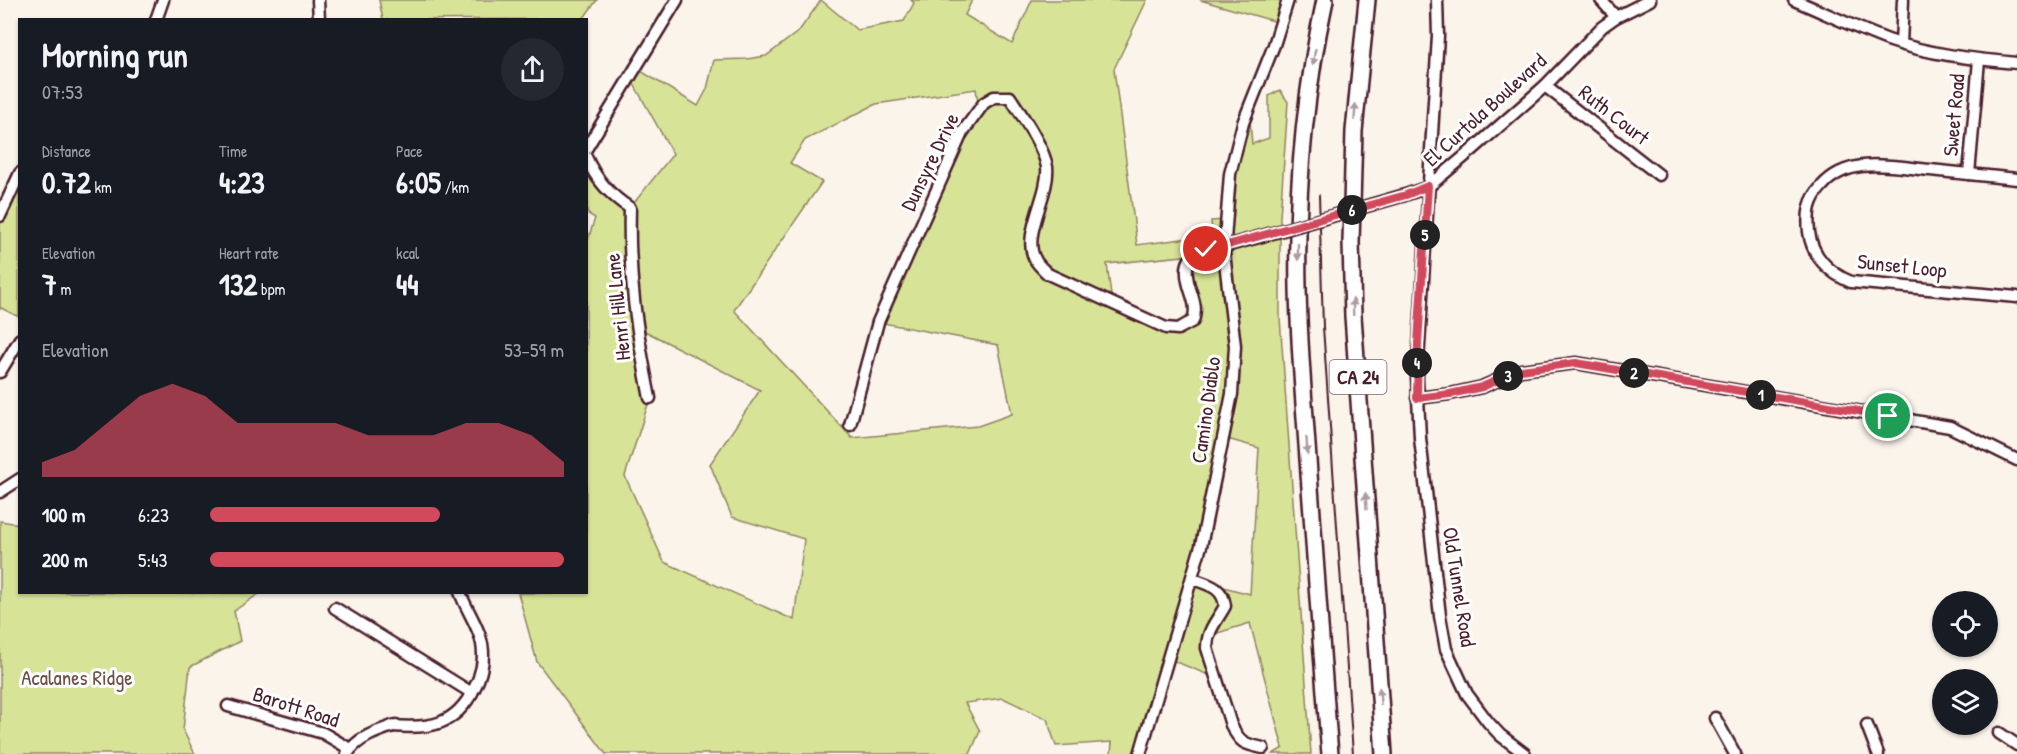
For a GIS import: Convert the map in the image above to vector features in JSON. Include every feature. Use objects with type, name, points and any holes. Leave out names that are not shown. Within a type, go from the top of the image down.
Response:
[{"type":"highway","name":"CA 24","points":[[1325,0],[1305,121],[1299,204],[1298,271],[1302,377],[1330,754]]},
{"type":"highway","name":"CA 24","points":[[1367,0],[1354,131],[1351,242],[1353,316],[1384,754]]},
{"type":"street","points":[[157,18],[163,0]]},
{"type":"street","points":[[318,0],[319,18]]},
{"type":"street","points":[[588,146],[677,0]]},
{"type":"street","name":"Camino Diablo","points":[[1140,754],[1193,579],[1232,394],[1235,346],[1224,246],[1233,158],[1243,123],[1274,45],[1288,0]]},
{"type":"street","name":"Old Tunnel Road","points":[[1437,0],[1438,36],[1418,343],[1417,398],[1440,616],[1446,649],[1459,680],[1476,709],[1500,735],[1525,754]]},
{"type":"street","points":[[1601,0],[1616,17]]},
{"type":"street","name":"El Curtola Boulevard","points":[[1224,246],[1406,195],[1428,186],[1545,86],[1602,27],[1616,17],[1650,0]]},
{"type":"street","points":[[1794,0],[1901,44],[1979,60],[2017,63]]},
{"type":"street","points":[[1901,44],[1903,0]]},
{"type":"street","name":"Sweet Road","points":[[1969,174],[1979,60]]},
{"type":"street","name":"Ruth Court","points":[[1545,86],[1659,175]]},
{"type":"street","name":"Dunsyre Drive","points":[[850,424],[878,322],[962,132],[984,103],[994,97],[1010,97],[1029,127],[1046,164],[1048,182],[1030,244],[1035,260],[1048,274],[1166,328],[1178,329],[1193,321],[1196,312],[1185,273],[1188,261],[1206,249],[1224,246]]},
{"type":"street","name":"Henri Hill Lane","points":[[588,162],[605,187],[618,201],[630,208],[633,262],[631,285],[636,327],[650,398]]},
{"type":"street","name":"Sunset Loop","points":[[2017,178],[1878,165],[1847,168],[1834,174],[1823,184],[1812,197],[1808,209],[1810,242],[1826,267],[1839,277],[1851,282],[2017,297]]},
{"type":"street","points":[[0,216],[18,177]]},
{"type":"street","points":[[0,372],[18,342]]},
{"type":"street","points":[[1417,398],[1482,387],[1521,370],[1576,363],[1950,427],[2017,460]]},
{"type":"street","points":[[0,492],[18,480]]},
{"type":"street","points":[[1193,579],[1219,589],[1224,597],[1225,606],[1210,628],[1207,648],[1235,734],[1243,744],[1263,748]]},
{"type":"street","points":[[455,594],[483,658]]},
{"type":"street","points":[[348,751],[373,732],[392,726],[421,727],[447,720],[467,703],[481,673],[483,658],[481,639],[461,594]]},
{"type":"street","points":[[335,608],[471,695]]},
{"type":"street","name":"Barott Road","points":[[228,706],[323,733],[348,751]]},
{"type":"street","points":[[1715,718],[1735,754]]},
{"type":"street","points":[[1867,725],[1878,754]]},
{"type":"street","points":[[1999,733],[2017,746]]},
{"type":"green space","points":[[379,0],[597,0],[584,18],[383,18]]},
{"type":"green space","points":[[821,0],[857,30],[904,21],[914,3],[911,0],[972,0],[965,15],[1012,44],[1032,0],[1147,0],[1114,69],[1137,245],[1212,235],[1211,221],[1226,220],[1249,109],[1252,144],[1269,138],[1269,96],[1280,90],[1288,102],[1280,217],[1280,318],[1311,754],[1273,754],[1283,748],[1250,623],[1211,635],[1207,648],[1216,678],[1169,659],[1140,754],[1111,754],[1112,742],[1056,746],[1047,719],[1003,698],[965,703],[980,731],[970,754],[606,754],[537,662],[518,594],[588,594],[588,240],[595,218],[588,214],[588,166],[630,208],[673,154],[630,77],[636,68],[698,106],[707,89],[714,60],[766,56],[799,31]],"holes":[[[976,89],[979,109],[962,133],[878,322],[998,345],[1012,414],[978,426],[852,438],[734,310],[822,182],[790,163],[805,140],[876,104]],[[1193,255],[1185,273],[1193,321],[1166,328],[1112,303],[1107,264]],[[637,327],[760,390],[710,464],[732,517],[804,539],[794,620],[664,562],[625,476],[650,398]],[[1224,438],[1259,448],[1250,594],[1193,579]]]},
{"type":"green space","points":[[1200,0],[1288,0],[1281,23]]},
{"type":"green space","points":[[18,175],[18,316],[0,309],[0,216]]},
{"type":"green space","name":"Acalanes Ridge","points":[[0,521],[18,524],[18,594],[259,594],[234,611],[240,641],[190,667],[183,730],[195,754],[0,754]]},
{"type":"railway","points":[[1319,195],[1323,327],[1353,754]]},
{"type":"route","points":[[1206,249],[1330,217],[1419,191],[1428,186],[1418,343],[1417,398],[1482,387],[1521,370],[1576,363],[1888,416]]}]
